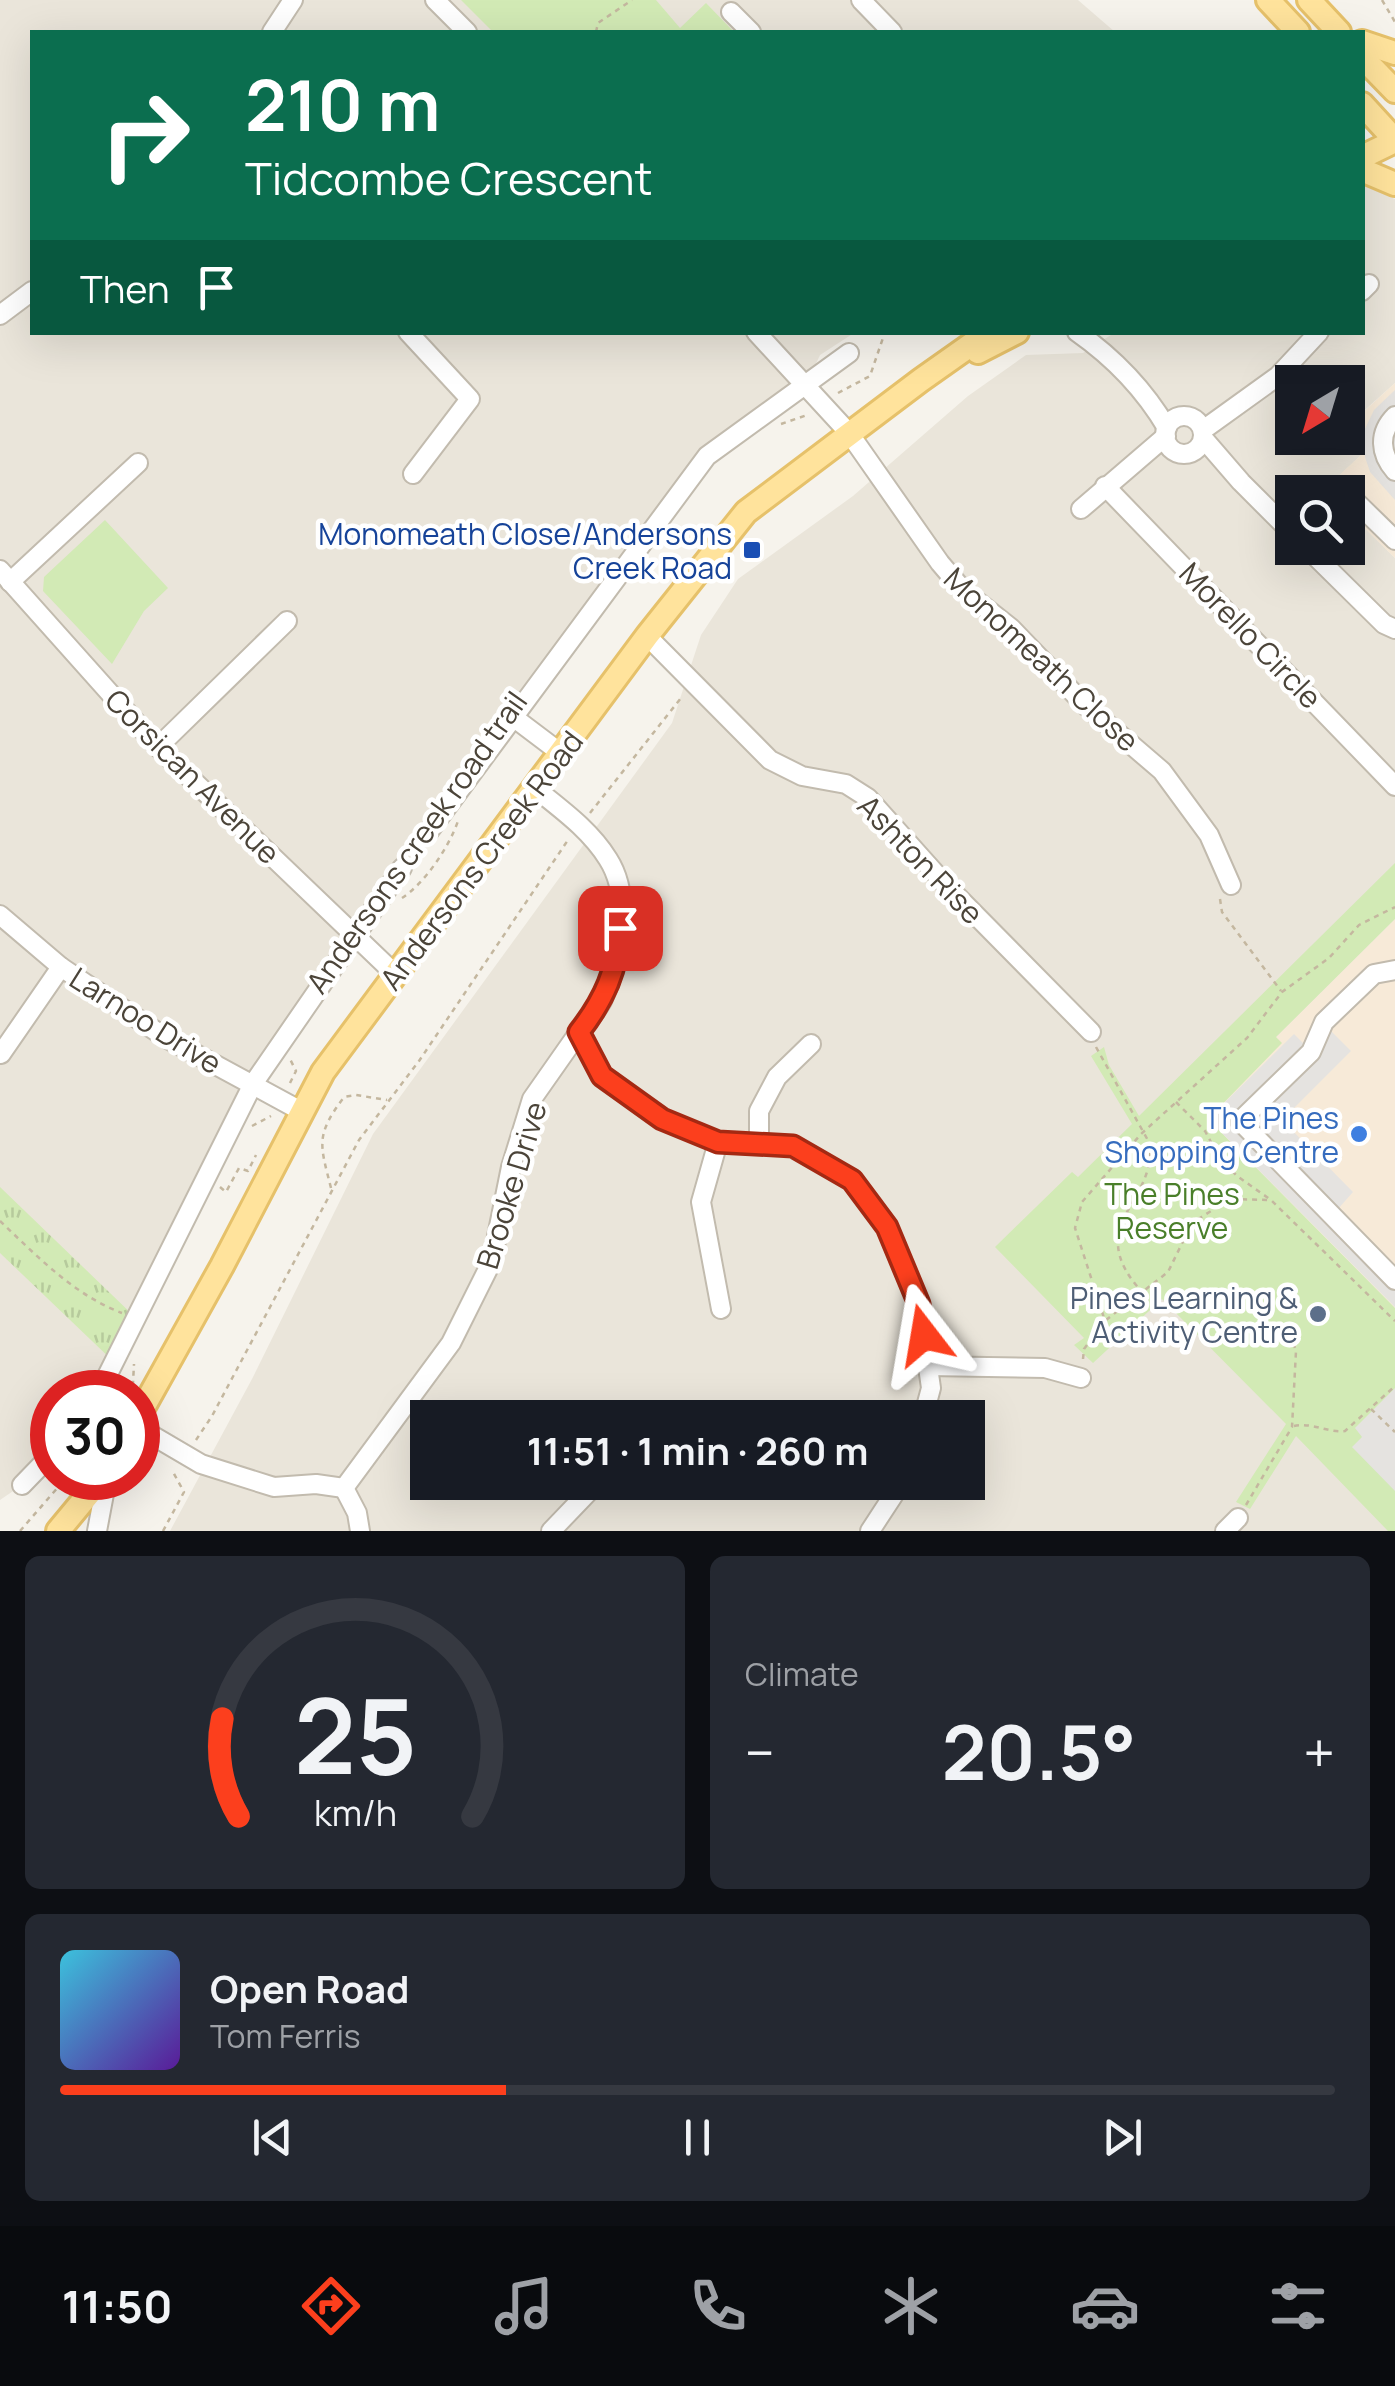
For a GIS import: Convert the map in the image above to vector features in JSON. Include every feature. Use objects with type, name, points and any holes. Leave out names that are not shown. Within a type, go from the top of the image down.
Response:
[{"type":"main road","points":[[1268,0],[1296,30]]},
{"type":"main road","points":[[1309,0],[1337,30]]},
{"type":"main road","points":[[1365,43],[1395,53]]},
{"type":"main road","points":[[1365,60],[1395,91]]},
{"type":"main road","points":[[1365,156],[1395,140],[1374,114]]},
{"type":"main road","points":[[1365,171],[1395,184]]},
{"type":"main road","name":"Andersons Creek Road","points":[[160,1377],[222,1266],[292,1106],[323,1072],[647,636],[746,512],[985,335]]},
{"type":"main road","name":"Andersons Creek Road","points":[[921,380],[1011,335]]},
{"type":"main road","points":[[58,1531],[85,1500]]},
{"type":"street","points":[[273,30],[293,0]]},
{"type":"street","points":[[434,0],[465,30]]},
{"type":"street","points":[[861,0],[890,30]]},
{"type":"street","points":[[731,12],[750,30]]},
{"type":"street","points":[[0,315],[30,292]]},
{"type":"street","points":[[411,335],[470,399],[413,474]]},
{"type":"street","name":"Monomeath Close","points":[[759,335],[849,433],[963,590],[1011,628],[1084,704],[1162,771],[1209,835],[1227,886]]},
{"type":"street","points":[[1081,335],[1106,352],[1174,424]]},
{"type":"street","points":[[1098,335],[1106,352]]},
{"type":"street","points":[[1080,509],[1124,474],[1194,443],[1278,376],[1311,335]]},
{"type":"street","points":[[426,834],[707,456],[849,353]]},
{"type":"street","points":[[1124,474],[1174,424],[1258,390]]},
{"type":"street","points":[[1395,416],[1382,440],[1384,459],[1395,471]]},
{"type":"street","points":[[1174,424],[1197,421],[1194,443]]},
{"type":"street","points":[[1174,424],[1170,447],[1194,443],[1275,516]]},
{"type":"street","points":[[5,576],[138,464]]},
{"type":"street","name":"Morello Circle","points":[[1105,486],[1395,786]]},
{"type":"street","points":[[1365,511],[1395,540]]},
{"type":"street","points":[[1324,565],[1384,624],[1395,629]]},
{"type":"street","name":"Corsican Avenue","points":[[5,576],[158,746],[395,974]]},
{"type":"street","points":[[158,746],[288,622]]},
{"type":"street","name":"Ashton Rise","points":[[647,636],[770,760],[802,776],[846,784],[868,798],[944,883],[1091,1032]]},
{"type":"street","points":[[512,717],[562,754]]},
{"type":"street","name":"Brooke Drive","points":[[344,1488],[451,1343],[492,1261],[511,1167],[532,1099],[601,1003],[618,956],[622,900],[610,861],[585,830],[536,789]]},
{"type":"street","points":[[110,1370],[252,1084],[402,868]]},
{"type":"street","name":"Larnoo Drive","points":[[0,916],[60,967],[166,1038],[292,1106]]},
{"type":"street","points":[[1,1054],[60,967]]},
{"type":"street","points":[[1395,970],[1374,974],[1324,1022],[1311,1052],[1240,1122],[1395,1280]]},
{"type":"street","points":[[579,1032],[602,1076],[662,1119],[718,1142],[793,1146],[852,1180],[887,1227],[919,1304],[931,1388],[928,1400]]},
{"type":"street","points":[[759,1144],[759,1111],[777,1076],[811,1044]]},
{"type":"street","points":[[718,1142],[701,1202],[721,1309]]},
{"type":"street","points":[[928,1366],[1045,1368],[1081,1378]]},
{"type":"street","points":[[160,1440],[201,1464],[274,1488],[316,1484],[344,1488],[357,1513],[360,1531]]},
{"type":"street","points":[[22,1485],[30,1477]]},
{"type":"street","points":[[96,1531],[101,1500]]},
{"type":"street","points":[[551,1531],[581,1500]]},
{"type":"street","points":[[870,1531],[890,1500]]},
{"type":"path","points":[[596,30],[598,23],[632,0]]},
{"type":"path","points":[[1382,0],[1395,22]]},
{"type":"path","points":[[774,427],[808,414],[870,376],[885,335]]},
{"type":"path","points":[[588,816],[679,704],[685,687]]},
{"type":"path","name":"Andersons creek road trail","points":[[400,899],[413,891],[453,835],[459,820]]},
{"type":"path","points":[[186,1456],[212,1416],[359,1140],[572,835]]},
{"type":"path","points":[[1227,886],[1222,912],[1282,992]]},
{"type":"path","points":[[1105,1321],[1075,1228],[1082,1202],[1141,1134],[1246,1038],[1282,992],[1329,958],[1359,925],[1395,908]]},
{"type":"path","points":[[1091,1032],[1100,1060],[1150,1144],[1152,1160],[1121,1221],[1118,1250],[1123,1271],[1142,1292]]},
{"type":"path","points":[[270,1131],[254,1126],[292,1106],[296,1071],[286,1050]]},
{"type":"path","points":[[331,1190],[320,1143],[337,1106],[344,1098],[356,1095],[389,1100]]},
{"type":"path","points":[[1175,1101],[1205,1131],[1220,1159],[1271,1200],[1395,1321]]},
{"type":"path","points":[[213,1192],[223,1176],[220,1188],[226,1192],[239,1168],[248,1171],[256,1156]]},
{"type":"path","points":[[1081,1378],[1084,1349],[1105,1321],[1168,1272],[1192,1223],[1230,1199],[1271,1200]]},
{"type":"path","points":[[0,1220],[38,1258],[94,1302],[137,1319]]},
{"type":"path","points":[[1231,1525],[1292,1427],[1296,1351],[1290,1336]]},
{"type":"path","points":[[133,1370],[134,1364]]},
{"type":"path","points":[[1292,1427],[1308,1424],[1344,1431],[1394,1385]]},
{"type":"path","points":[[1371,1408],[1395,1432]]},
{"type":"path","points":[[163,1531],[184,1492],[174,1472]]},
{"type":"path","points":[[20,1531],[47,1500]]},
{"type":"shaded area","points":[[0,0],[1078,0],[1113,30],[30,30],[30,335],[851,335],[820,355],[806,385],[707,456],[402,868],[253,1084],[110,1370],[30,1370],[30,1477],[0,1500]]},
{"type":"shaded area","points":[[1365,186],[1395,199],[1395,383],[1365,410],[1365,365],[1275,365],[1275,455],[1360,456],[1340,475],[1275,475],[1275,565],[1365,565],[1365,529],[1395,558],[1395,919],[1276,1038],[1282,1043],[1208,1119],[1395,1308],[1395,1531],[170,1531],[252,1379],[373,1134],[672,723],[701,635],[738,579],[853,496],[968,396],[1026,355],[1083,353],[1111,335],[1365,335]]},
{"type":"shaded area","points":[[1395,383],[1395,558],[1365,529],[1365,475],[1339,475],[1360,455],[1365,455],[1365,410]]},
{"type":"shaded area","points":[[1395,390],[1395,500],[1370,472],[1365,457],[1365,429],[1374,410]]},
{"type":"shaded area","points":[[1395,919],[1395,1308],[1208,1119],[1281,1043],[1276,1037]]},
{"type":"shaded area","points":[[1330,1030],[1351,1051],[1282,1120],[1353,1192],[1338,1209],[1395,1268],[1395,1307],[1208,1119],[1294,1034],[1303,1043]]},
{"type":"shaded area","points":[[1395,1388],[1395,1491],[1352,1447],[1362,1437],[1355,1428]]},
{"type":"green space","points":[[461,0],[656,0],[680,28],[706,3],[732,30],[491,30]]},
{"type":"green space","points":[[105,520],[168,588],[144,611],[112,664],[43,591],[44,577]]},
{"type":"green space","name":"The Pines Reserve","points":[[1395,863],[1395,919],[1276,1037],[1282,1043],[1208,1119],[1395,1308],[1395,1531],[1388,1531],[1296,1436],[1250,1509],[1236,1502],[1286,1424],[1162,1299],[1093,1363],[1074,1345],[1084,1338],[995,1247],[1072,1172],[1078,1177],[1132,1124],[1091,1056],[1104,1047],[1109,1065],[1139,1116]]},
{"type":"green space","points":[[0,1187],[137,1319],[115,1363],[0,1253]]},
{"type":"place","name":"Monomeath Close/Andersons Creek Road","points":[[752,550]]},
{"type":"place","name":"The Pines Shopping Centre","points":[[1359,1134]]},
{"type":"place","name":"Pines Learning & Activity Centre","points":[[1318,1314]]},
{"type":"route","points":[[620,928],[618,956],[601,1003],[579,1032],[602,1076],[662,1119],[718,1142],[793,1146],[852,1180],[887,1227],[919,1304],[924,1335]]}]
